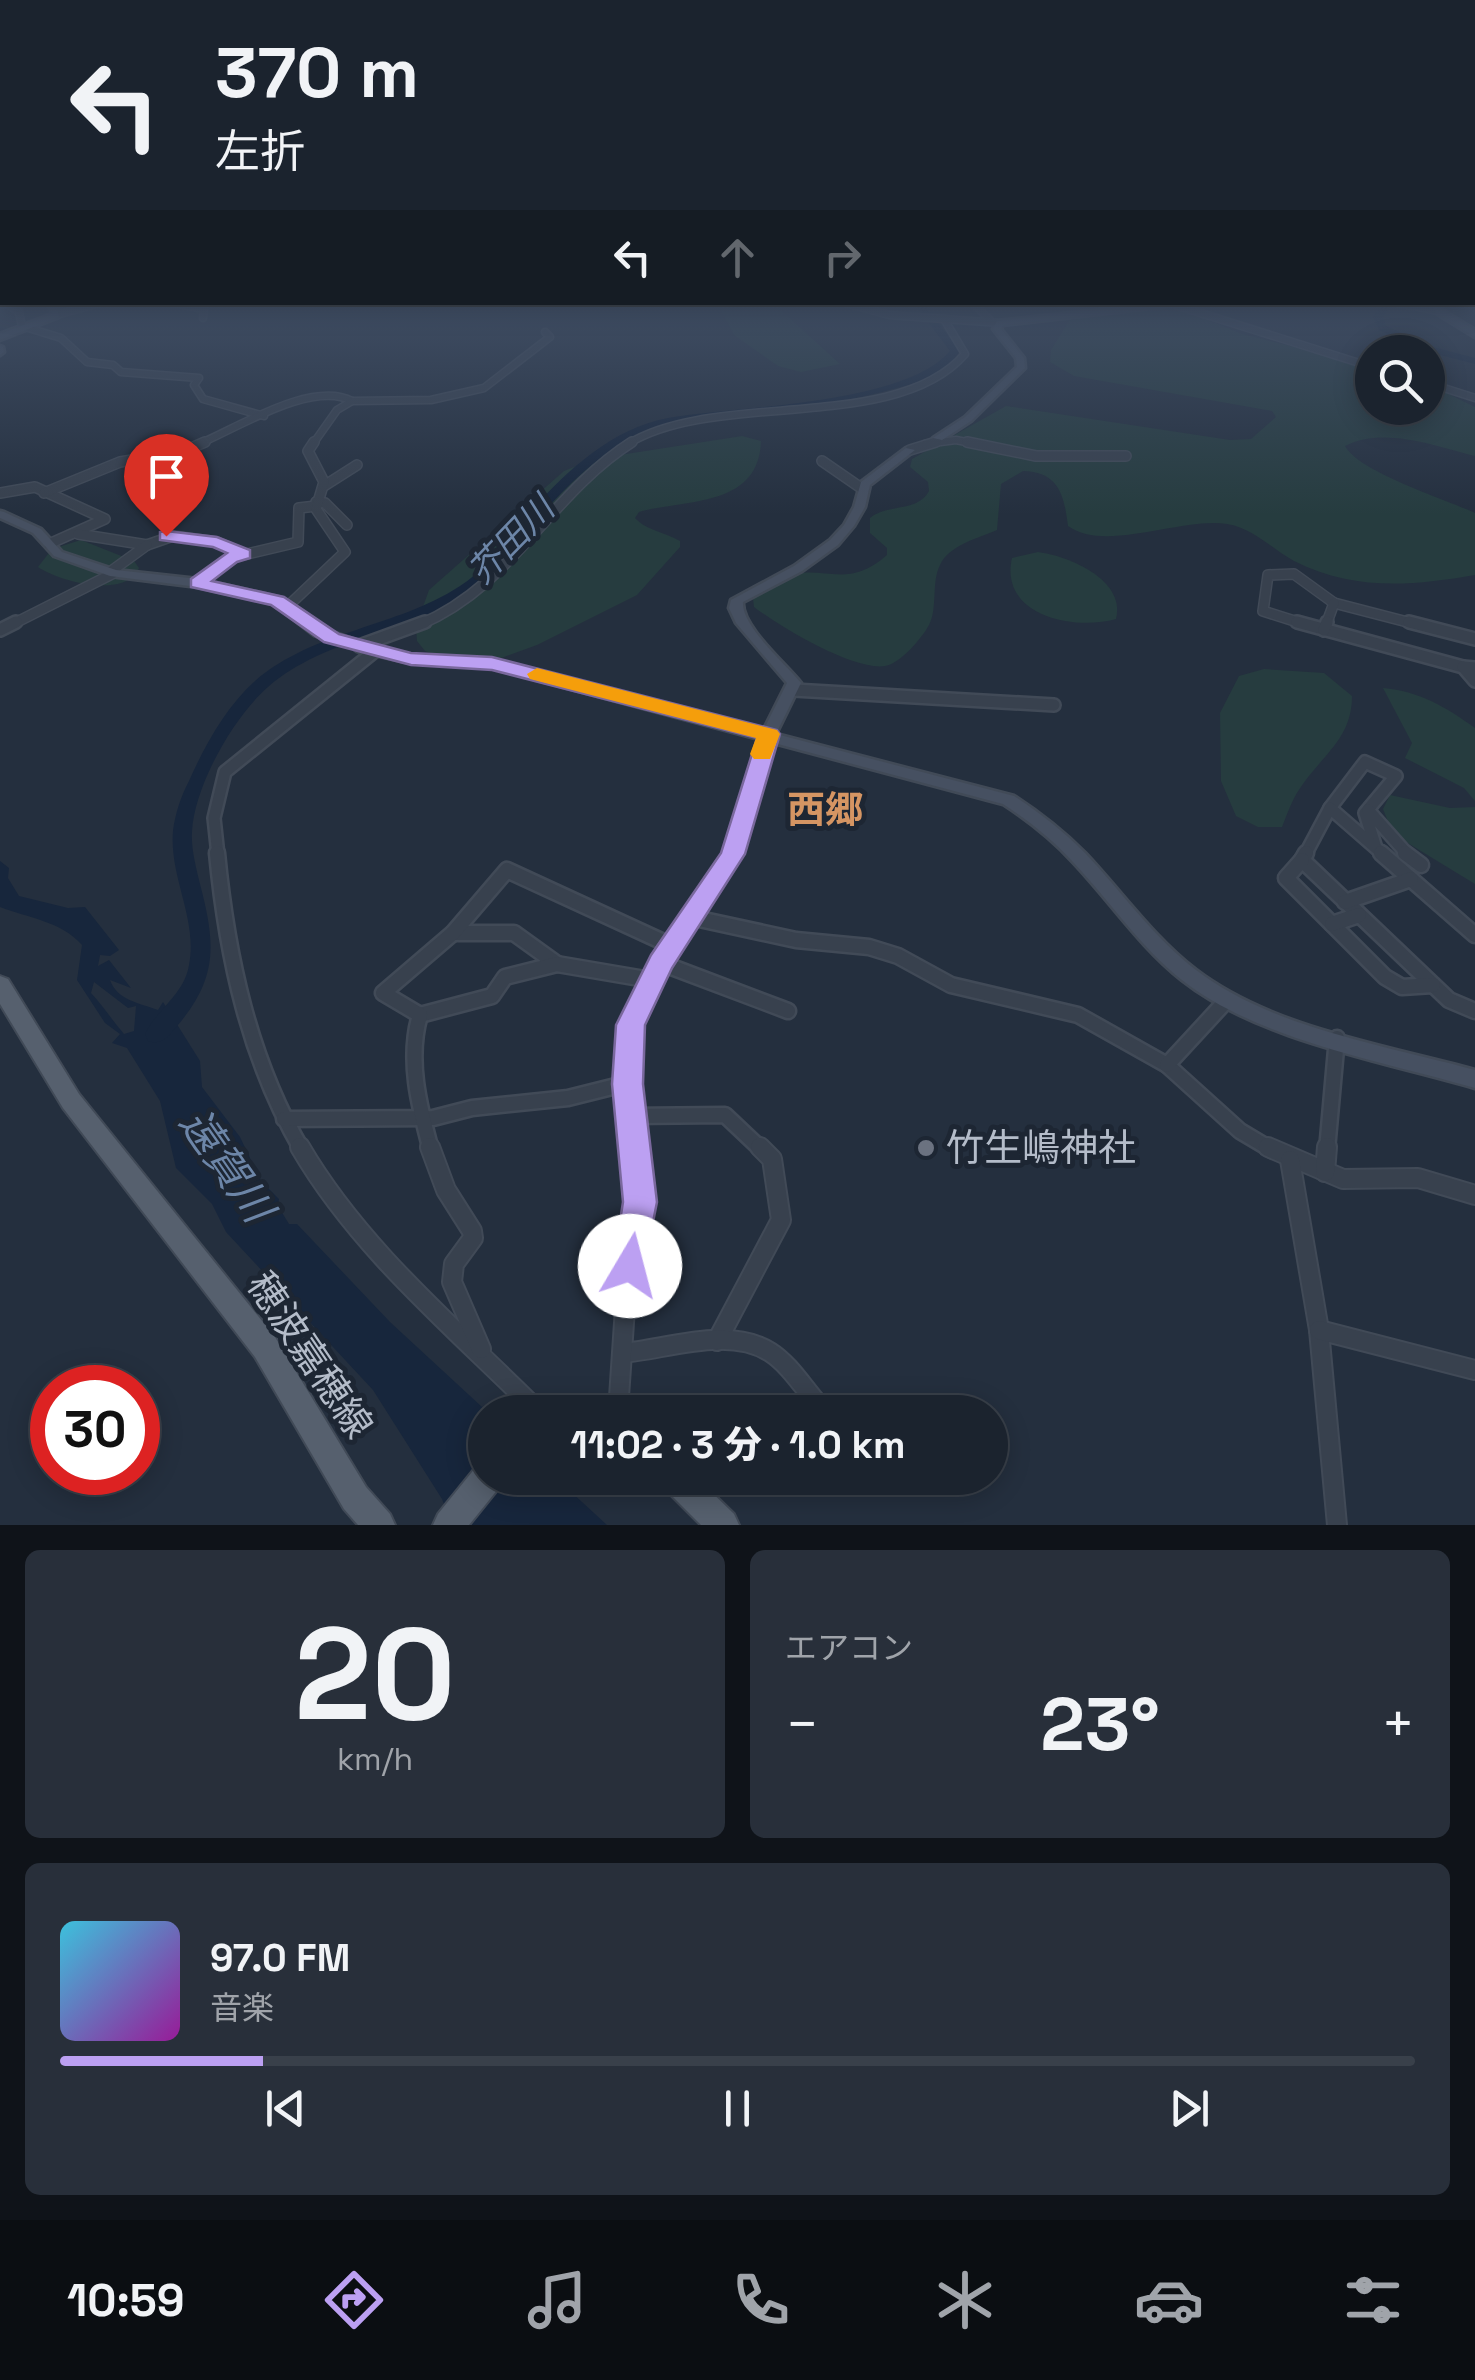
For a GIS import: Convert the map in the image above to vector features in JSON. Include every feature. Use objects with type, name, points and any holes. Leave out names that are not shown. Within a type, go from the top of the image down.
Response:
[{"type":"main road","name":"穂波嘉穂線","points":[[0,985],[71,1100],[266,1347],[355,1498],[379,1525]]},
{"type":"main road","points":[[449,1525],[473,1495]]},
{"type":"main road","points":[[693,1495],[723,1525]]},
{"type":"street","points":[[148,373],[199,378],[194,385],[202,399],[264,416]]},
{"type":"street","points":[[44,493],[120,462],[182,452],[311,395],[337,393],[352,401],[432,400],[492,385],[506,373]]},
{"type":"street","points":[[523,1395],[379,1254],[321,1183],[284,1119],[253,1046],[223,912],[214,818],[217,794],[226,772],[239,758],[282,729],[367,648],[488,585],[601,462],[654,431],[880,396],[948,373]]},
{"type":"street","points":[[619,1395],[626,1293],[640,1202],[628,1084],[631,1025],[661,963],[738,844],[769,734],[794,690],[791,677],[737,615],[737,600],[826,554],[859,512],[864,490],[876,475],[910,450],[968,419],[1016,373]]},
{"type":"street","points":[[1445,389],[1475,398]]},
{"type":"street","points":[[324,486],[310,446],[337,410],[352,401]]},
{"type":"street","points":[[938,438],[1032,456],[1126,456]]},
{"type":"street","points":[[822,462],[864,490]]},
{"type":"street","points":[[316,504],[324,486],[357,465]]},
{"type":"street","points":[[0,494],[30,487],[106,520],[120,520]]},
{"type":"street","points":[[198,583],[230,558],[280,551],[298,542],[297,511],[325,503],[347,525]]},
{"type":"street","points":[[288,606],[345,552],[316,504]]},
{"type":"street","points":[[0,514],[36,532],[58,554],[112,572],[198,583],[288,606],[301,621],[332,638],[411,659],[492,664],[967,787],[1030,811],[1052,828],[1161,949],[1226,1001],[1475,1079]]},
{"type":"street","points":[[49,544],[106,520]]},
{"type":"street","points":[[78,534],[146,545]]},
{"type":"street","points":[[112,541],[122,534]]},
{"type":"street","points":[[0,630],[112,572],[146,545],[173,536],[217,542],[244,554]]},
{"type":"street","points":[[1475,639],[1334,602],[1300,576],[1268,575],[1262,611],[1469,668],[1475,681]]},
{"type":"street","points":[[1324,630],[1334,602]]},
{"type":"street","points":[[794,690],[897,698],[973,697],[1054,706]]},
{"type":"street","points":[[1377,849],[1365,814],[1396,776],[1365,762],[1330,808],[1302,860],[1286,878],[1392,984],[1433,985]]},
{"type":"street","points":[[1330,808],[1475,935]]},
{"type":"street","points":[[1368,810],[1401,850],[1421,865]]},
{"type":"street","points":[[1302,860],[1449,1000],[1475,1011]]},
{"type":"street","points":[[651,980],[557,964],[505,977],[492,996],[420,1015],[383,993],[453,934],[507,870],[672,946]]},
{"type":"street","points":[[1345,902],[1411,879]]},
{"type":"street","points":[[1332,924],[1359,915]]},
{"type":"street","points":[[690,918],[796,940],[887,952],[951,985],[1078,1015],[1167,1065],[1240,1131],[1290,1160],[1366,1181],[1418,1178],[1475,1196]]},
{"type":"street","points":[[453,934],[514,932],[557,964]]},
{"type":"street","points":[[661,963],[788,1011]]},
{"type":"street","points":[[1167,1065],[1226,1001]]},
{"type":"street","points":[[420,1015],[413,1030],[423,1118],[448,1194],[472,1228],[472,1238],[454,1264],[452,1282],[482,1353]]},
{"type":"street","points":[[1326,1172],[1337,1038]]},
{"type":"street","points":[[284,1119],[423,1118],[512,1102],[568,1098],[628,1084]]},
{"type":"street","points":[[631,1116],[725,1115],[772,1159],[781,1220],[716,1341]]},
{"type":"street","points":[[1290,1160],[1319,1330],[1337,1525]]},
{"type":"street","points":[[1319,1330],[1475,1370]]},
{"type":"street","points":[[623,1353],[716,1341],[753,1342],[772,1352],[810,1395]]},
{"type":"green space","points":[[1069,373],[1355,373],[1355,425],[1445,425],[1445,392],[1475,407],[1475,456],[1393,438],[1360,440],[1345,446],[1353,456],[1384,475],[1475,513],[1475,575],[1428,582],[1361,582],[1316,571],[1254,534],[1227,524],[1188,525],[1123,535],[1084,533],[1068,526],[1058,487],[1045,476],[1023,471],[1001,484],[997,530],[965,543],[944,558],[937,572],[929,625],[897,661],[871,666],[836,655],[754,607],[753,599],[791,575],[852,573],[869,568],[887,555],[887,548],[870,533],[870,518],[917,502],[929,491],[928,482],[910,467],[912,459],[1006,406],[1230,440],[1251,439],[1276,417],[1272,411]]},
{"type":"green space","points":[[742,436],[761,441],[757,463],[748,479],[716,497],[639,512],[635,518],[680,541],[680,547],[637,595],[537,645],[485,664],[461,663],[425,651],[417,641],[416,626],[429,590],[564,471],[594,459]]},
{"type":"green space","points":[[81,540],[134,561],[139,568],[121,583],[92,585],[61,578],[38,567],[52,549]]},
{"type":"green space","points":[[1038,552],[1079,565],[1104,582],[1117,605],[1116,619],[1080,623],[1043,615],[1028,606],[1017,594],[1011,578],[1012,558]]},
{"type":"green space","points":[[1264,669],[1324,673],[1352,696],[1342,734],[1299,789],[1282,827],[1258,827],[1236,816],[1221,781],[1220,713],[1239,676]]},
{"type":"green space","points":[[1383,688],[1432,701],[1475,728],[1475,801],[1464,788],[1405,758],[1412,743]]},
{"type":"green space","points":[[1390,795],[1450,808],[1475,807],[1475,884],[1393,834],[1383,809]]},
{"type":"water","name":"遠賀川","points":[[0,861],[9,868],[8,878],[19,896],[68,908],[85,907],[119,950],[110,956],[100,955],[98,966],[109,960],[131,988],[110,980],[123,996],[158,1010],[163,1002],[200,1061],[202,1087],[240,1137],[261,1181],[279,1199],[278,1206],[289,1224],[297,1224],[390,1322],[469,1395],[468,1495],[574,1495],[607,1525],[452,1525],[442,1499],[373,1390],[226,1232],[212,1204],[176,1168],[160,1101],[127,1048],[112,1043],[120,1034],[105,1023],[77,980],[82,945],[54,925],[0,907]],"holes":[[[94,982],[128,1008],[136,1006],[134,1031],[124,1034],[91,993]]]},
{"type":"waterway","name":"芥田川","points":[[156,1034],[185,1000],[199,970],[202,941],[183,832],[189,801],[219,739],[238,709],[260,685],[307,654],[416,614],[466,589],[581,468],[620,440],[666,422],[825,401],[872,392],[929,373]]},
{"type":"slow traffic","points":[[537,674],[769,734],[762,754]]},
{"type":"place","name":"竹生嶋神社","points":[[926,1148]]},
{"type":"district","name":"西郷","points":[[825,810]]},
{"type":"route","points":[[166,536],[217,542],[244,554],[230,558],[198,583],[278,601],[301,621],[332,638],[411,659],[492,664],[769,734],[733,854],[661,963],[631,1025],[628,1084],[640,1202],[630,1266]]}]
